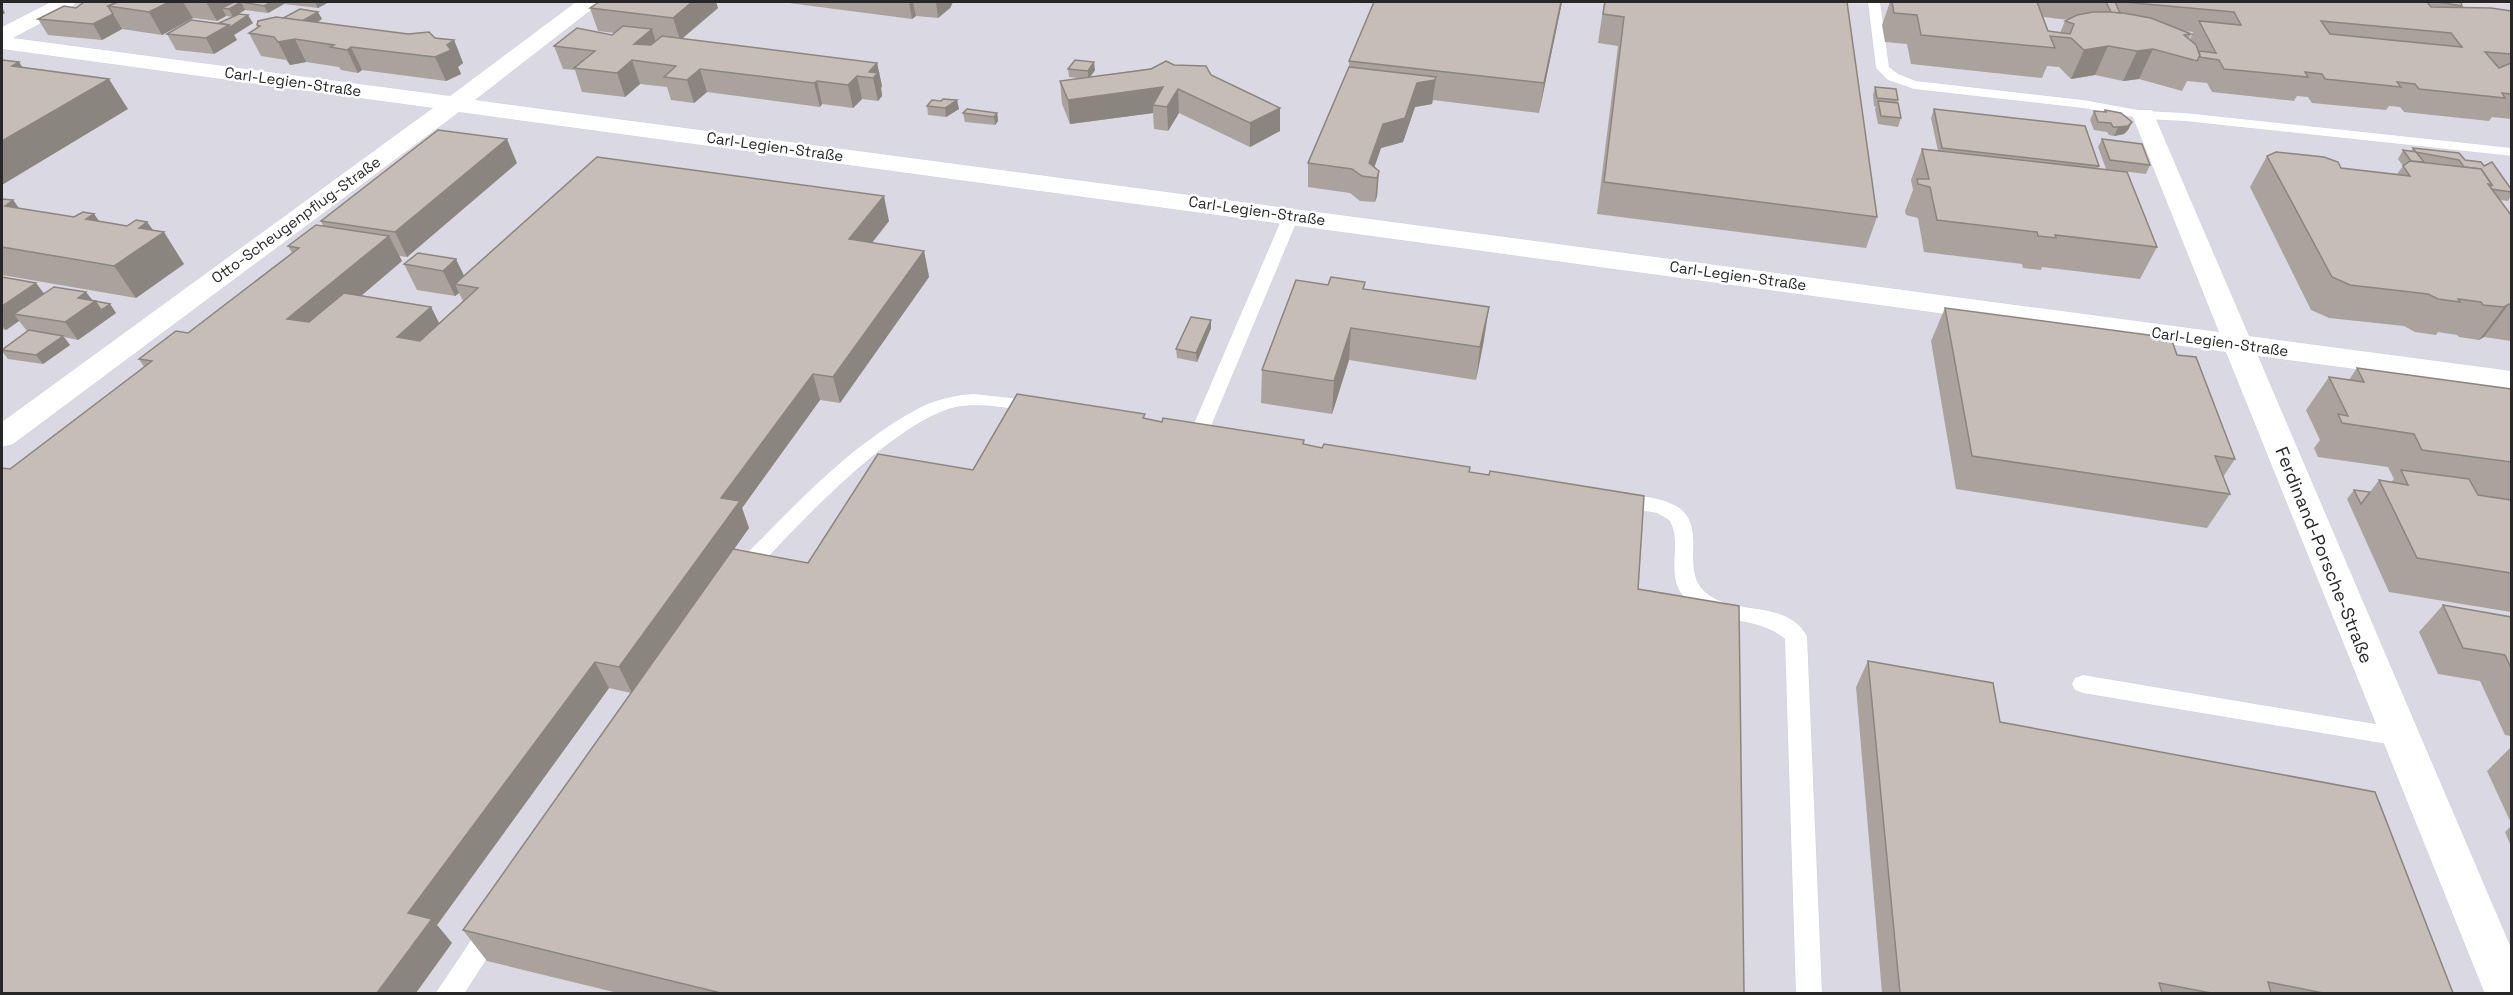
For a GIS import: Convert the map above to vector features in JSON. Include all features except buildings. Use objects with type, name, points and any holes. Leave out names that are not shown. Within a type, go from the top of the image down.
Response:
[{"type":"street","points":[[2,35],[66,2]]},
{"type":"street","name":"Otto-Scheugenpflug-Straße","points":[[2,437],[589,2]]},
{"type":"street","name":"Carl-Legien-Straße","points":[[2,43],[2511,381]]},
{"type":"street","name":"Ferdinand-Porsche-Straße","points":[[2144,115],[2399,737],[2506,981]]},
{"type":"lane","points":[[1874,2],[1884,68],[1902,81],[1925,87],[2082,104],[2144,115],[2185,117],[2511,152]]},
{"type":"lane","points":[[1221,437],[1190,432],[1291,216]]},
{"type":"lane","points":[[726,594],[769,541],[860,459],[919,415],[952,402],[977,400],[1056,410]]},
{"type":"lane","points":[[1595,497],[1664,508],[1676,514],[1686,532],[1683,577],[1687,588],[1699,600],[1715,606],[1768,617],[1786,625],[1796,636],[1809,993]]},
{"type":"lane","points":[[2083,684],[2399,737]]},
{"type":"lane","points":[[448,993],[503,915]]},
{"type":"shaded area","points":[[2,2],[2511,4],[2511,993],[2,994]]}]
